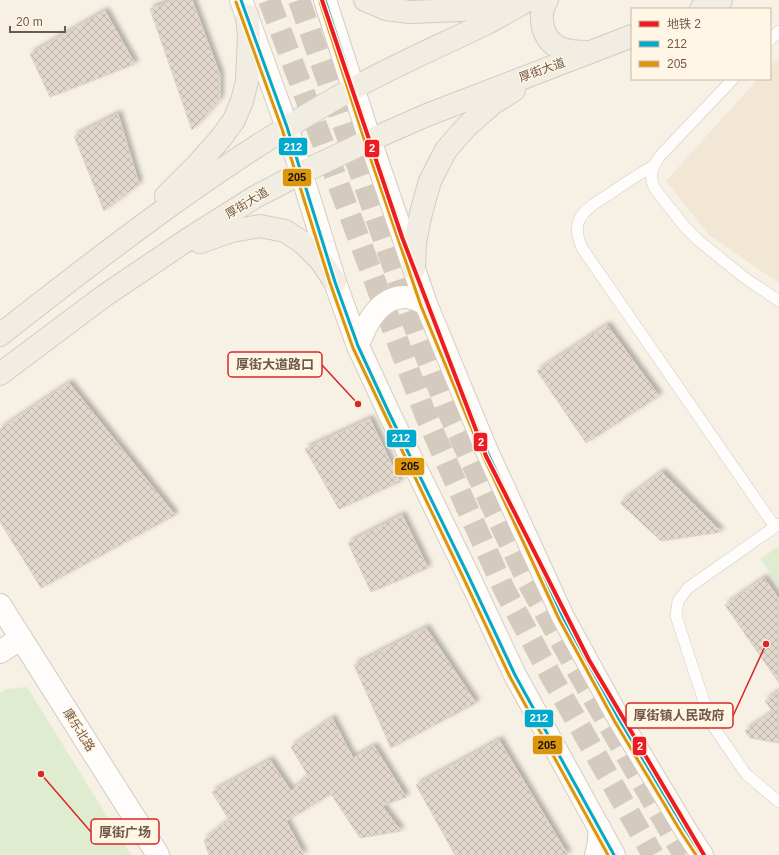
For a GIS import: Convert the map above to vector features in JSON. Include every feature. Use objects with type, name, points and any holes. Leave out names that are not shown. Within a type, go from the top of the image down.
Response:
[{"type":"main road","points":[[325,0],[370,140],[426,304],[486,449],[563,617],[620,719],[702,855]]},
{"type":"main road","points":[[365,0],[386,9],[410,12],[462,10],[510,0]]},
{"type":"main road","points":[[0,335],[84,269],[167,207],[232,162],[353,88],[403,62],[488,22],[528,0]]},
{"type":"main road","points":[[547,0],[544,5],[542,17],[544,29],[549,40],[559,48],[570,51],[591,52]]},
{"type":"main road","points":[[244,8],[287,128],[335,282],[358,346],[515,675],[614,855]]},
{"type":"main road","points":[[84,269],[166,196],[196,166],[234,120],[242,101],[246,81],[249,36],[244,8]]},
{"type":"main road","name":"厚街大道","points":[[0,374],[104,296],[187,240],[256,197],[301,173],[427,115],[548,67],[631,36]]},
{"type":"main road","points":[[414,270],[415,242],[421,212],[430,182],[446,150],[466,127],[492,104],[548,67]]},
{"type":"main road","points":[[151,264],[193,244],[232,231],[260,226],[285,231],[302,242],[321,261],[335,282]]},
{"type":"main road","points":[[358,346],[362,334],[371,319],[380,308],[392,300],[405,297],[416,299],[426,304]]},
{"type":"main road","name":"康乐北路","points":[[0,605],[158,855]]},
{"type":"main road","points":[[0,652],[21,638]]},
{"type":"main road","points":[[596,855],[600,838],[599,827]]},
{"type":"lane","points":[[771,39],[779,31]]},
{"type":"lane","points":[[731,80],[660,156],[653,166],[651,173],[652,183],[655,189],[685,227],[698,240],[745,278],[779,301]]},
{"type":"lane","points":[[653,166],[586,210],[580,219],[577,228],[578,238],[582,248],[777,526],[688,588],[678,601],[676,616],[711,723],[746,774],[779,802]]},
{"type":"shaded area","points":[[779,58],[779,283],[709,235],[666,181],[757,80],[771,80],[771,65]]},
{"type":"green space","points":[[779,546],[779,586],[760,559]]},
{"type":"green space","points":[[27,687],[131,855],[0,855],[0,693],[6,689]]},
{"type":"building","points":[[175,0],[192,0],[220,75],[220,99],[192,130],[150,9]]},
{"type":"building","points":[[105,11],[135,64],[50,97],[30,54]]},
{"type":"building","points":[[118,114],[139,184],[104,211],[74,136]]},
{"type":"building","points":[[607,325],[659,396],[586,443],[537,371]]},
{"type":"building","points":[[69,383],[175,515],[41,588],[0,522],[0,429]]},
{"type":"building","points":[[370,419],[400,482],[339,509],[305,449]]},
{"type":"building","points":[[662,472],[721,532],[661,541],[620,503]]},
{"type":"building","points":[[402,515],[428,568],[371,592],[348,543]]},
{"type":"building","points":[[764,578],[779,599],[779,683],[725,605]]},
{"type":"building","points":[[426,628],[476,703],[391,748],[354,665]]},
{"type":"building","points":[[779,691],[779,743],[750,738],[745,731],[773,712],[765,701]]},
{"type":"building","points":[[332,718],[353,758],[374,746],[406,797],[382,806],[401,831],[360,838],[331,794],[286,821],[304,855],[209,855],[204,840],[229,820],[212,792],[270,760],[291,791],[308,776],[291,747]]},
{"type":"building","points":[[499,740],[568,855],[455,855],[416,785]]},
{"type":"tunnel","points":[[269,0],[426,416],[467,508],[505,591],[551,676],[653,855]]},
{"type":"tunnel","points":[[299,0],[417,333],[447,409],[528,582],[684,855]]},
{"type":"metro line","name":"2","points":[[322,0],[402,237],[486,456],[589,660],[704,855]]},
{"type":"transit line","name":"212","points":[[241,0],[287,127],[335,282],[358,346],[515,675],[614,855]]},
{"type":"transit line","name":"212","points":[[325,0],[370,140],[426,304],[486,449],[563,617],[619,719],[702,855]]},
{"type":"transit line","name":"205","points":[[236,2],[282,129],[330,283],[353,348],[510,677],[608,855]]},
{"type":"transit line","name":"205","points":[[320,2],[365,142],[421,306],[481,451],[559,619],[615,722],[696,855]]},
{"type":"place","name":"厚街大道路口","points":[[358,404]]},
{"type":"place","name":"厚街镇人民政府","points":[[766,644]]},
{"type":"place","name":"厚街广场","points":[[41,774]]}]
